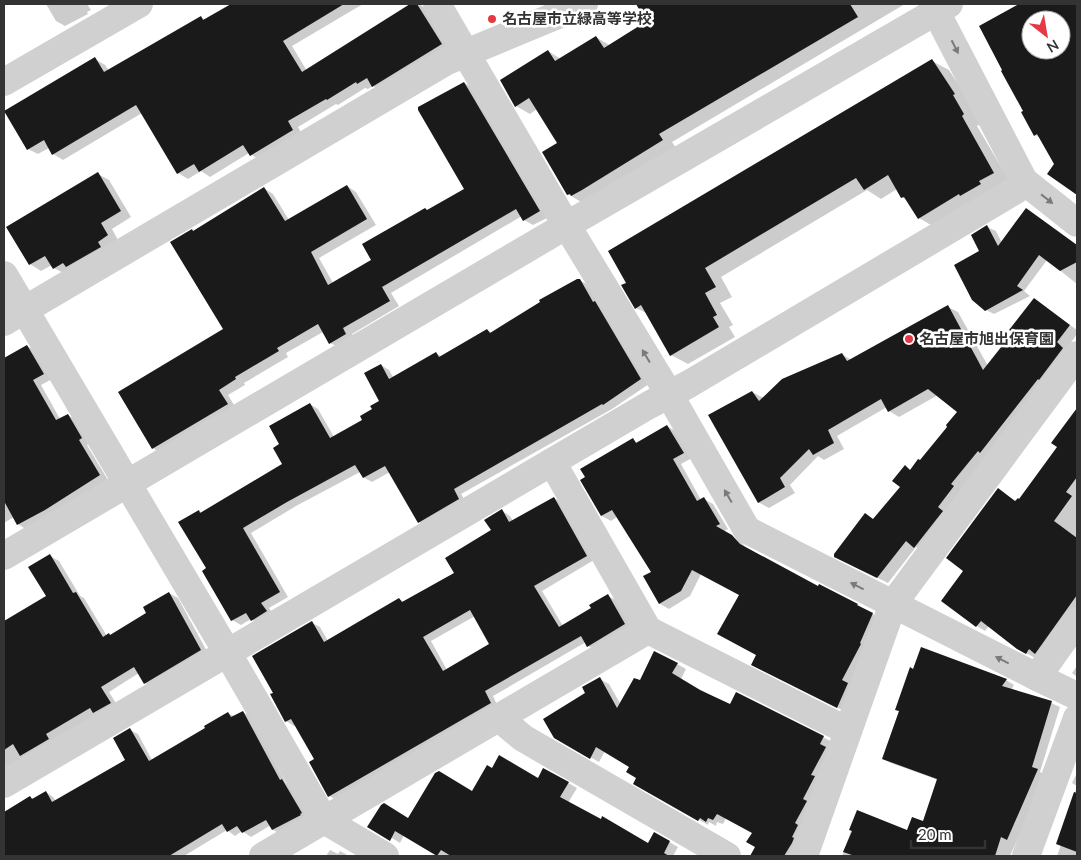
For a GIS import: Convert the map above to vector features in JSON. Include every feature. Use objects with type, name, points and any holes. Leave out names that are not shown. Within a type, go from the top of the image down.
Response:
[{"type":"street","points":[[4,82],[139,4]]},
{"type":"street","points":[[437,4],[669,394],[747,530],[1037,678],[1077,696]]},
{"type":"street","points":[[14,316],[447,61],[584,4]]},
{"type":"street","points":[[4,556],[939,6],[1024,181],[1077,223]]},
{"type":"street","points":[[4,784],[552,462],[689,384],[1016,190],[1024,181]]},
{"type":"street","points":[[4,275],[14,316],[127,484],[324,820],[385,856]]},
{"type":"street","points":[[804,856],[893,604],[1077,355]]},
{"type":"street","points":[[552,462],[648,630],[848,731]]},
{"type":"street","points":[[1037,678],[1077,621]]},
{"type":"street","points":[[262,856],[648,630]]},
{"type":"street","points":[[500,718],[523,738],[727,856]]},
{"type":"street","points":[[1026,856],[1077,718]]},
{"type":"building","points":[[231,4],[344,4],[283,41],[302,72],[410,4],[417,4],[442,44],[372,87],[367,78],[357,84],[356,82],[288,121],[293,130],[250,156],[243,145],[199,172],[194,164],[177,174],[136,105],[52,155],[44,140],[27,150],[4,111],[95,57],[104,72],[201,16],[203,20]]},
{"type":"building","points":[[636,4],[850,4],[858,17],[659,134],[663,140],[582,190],[571,196],[570,194],[567,195],[542,152],[557,143],[529,98],[515,107],[500,80],[548,50],[555,61],[596,36],[604,48],[639,26],[636,23],[644,18]]},
{"type":"building","points":[[1019,4],[1077,4],[1077,195],[1047,174],[1054,164],[1037,134],[1034,136],[979,26]]},
{"type":"building","points":[[932,59],[955,94],[953,95],[964,114],[962,116],[994,173],[979,181],[981,184],[960,196],[959,194],[918,219],[904,197],[901,198],[888,175],[864,190],[856,178],[705,268],[716,287],[705,293],[717,315],[713,317],[719,327],[670,356],[641,305],[635,309],[621,285],[626,283],[608,251]]},
{"type":"building","points":[[464,82],[540,211],[523,221],[516,209],[382,287],[390,301],[343,328],[346,334],[329,344],[318,324],[277,348],[279,351],[235,377],[236,379],[219,390],[228,404],[152,449],[118,392],[223,329],[170,242],[192,229],[193,231],[264,187],[285,221],[347,185],[367,219],[311,252],[328,285],[371,260],[362,244],[425,208],[427,210],[464,189],[418,107]]},
{"type":"building","points":[[98,172],[121,211],[101,223],[108,235],[98,242],[101,247],[66,267],[63,263],[53,269],[45,256],[29,265],[6,227]]},
{"type":"building","points":[[1026,208],[1077,245],[1077,262],[1060,271],[1039,255],[1017,286],[1023,290],[985,311],[972,300],[954,265],[979,251],[971,235],[987,225],[998,246]]},
{"type":"building","points":[[580,279],[593,302],[595,301],[641,379],[603,405],[454,489],[459,499],[418,523],[385,466],[363,478],[355,465],[287,502],[243,528],[280,592],[261,603],[267,611],[251,621],[246,613],[231,621],[202,571],[206,568],[178,522],[199,510],[200,513],[282,464],[273,448],[279,444],[269,426],[310,403],[330,438],[362,420],[360,416],[372,409],[370,406],[379,401],[364,373],[381,364],[389,379],[436,352],[439,357],[487,329],[490,333],[540,302],[539,300]]},
{"type":"building","points":[[1034,298],[1070,325],[1057,342],[1063,348],[980,453],[978,451],[951,484],[954,486],[938,507],[943,511],[914,548],[906,541],[877,578],[834,557],[834,554],[865,513],[873,519],[900,487],[892,481],[905,465],[910,470],[918,459],[920,460],[957,412],[928,389],[888,412],[881,399],[828,430],[834,443],[813,455],[809,449],[780,478],[785,487],[758,503],[708,415],[752,391],[759,401],[782,379],[842,353],[847,361],[948,305],[983,370],[1013,332],[1009,330]]},
{"type":"building","points":[[27,345],[44,374],[33,380],[56,420],[68,414],[82,438],[79,440],[100,475],[45,510],[17,525],[4,501],[4,358]]},
{"type":"building","points":[[1077,408],[1077,477],[1066,492],[1072,496],[1054,521],[1077,538],[1077,595],[1035,654],[1029,649],[1026,654],[981,621],[976,627],[941,601],[963,571],[946,558],[998,488],[1015,501],[1019,499],[1057,447],[1051,443]]},
{"type":"building","points":[[667,425],[684,453],[673,459],[697,501],[704,497],[720,524],[716,526],[732,535],[740,544],[873,613],[861,644],[842,680],[848,683],[837,708],[751,665],[756,655],[717,634],[739,595],[692,570],[681,591],[659,604],[643,576],[651,572],[612,510],[601,516],[580,480],[585,477],[580,469],[633,438],[636,443]]},
{"type":"building","points":[[554,497],[587,556],[534,586],[559,627],[591,608],[589,605],[608,594],[625,624],[587,647],[581,636],[485,691],[491,703],[328,797],[309,762],[314,759],[291,719],[285,722],[270,694],[273,693],[252,656],[312,621],[324,642],[399,598],[402,602],[454,573],[445,558],[491,530],[484,520],[502,509],[509,522]],"holes":[[[470,610],[489,644],[443,671],[423,637]]]},
{"type":"building","points":[[50,554],[73,593],[76,592],[103,637],[109,633],[110,635],[146,613],[143,607],[169,592],[201,650],[144,684],[134,667],[101,687],[111,703],[93,713],[90,708],[46,734],[49,739],[20,756],[13,744],[4,750],[4,621],[46,596],[28,567]]},
{"type":"building","points":[[921,647],[1007,679],[1002,686],[1052,701],[1032,767],[1038,769],[1007,840],[1001,837],[995,856],[855,856],[843,852],[852,831],[849,830],[857,810],[907,830],[912,817],[923,821],[937,779],[882,759],[899,711],[895,710],[910,667],[913,669]]},
{"type":"building","points":[[654,651],[678,663],[672,673],[700,690],[730,704],[736,692],[824,736],[820,744],[826,747],[811,775],[815,776],[803,799],[807,801],[795,823],[798,825],[792,837],[794,838],[784,856],[750,856],[755,847],[746,842],[752,833],[717,814],[713,820],[708,818],[706,822],[700,818],[698,821],[633,784],[636,778],[626,772],[629,767],[596,747],[590,759],[554,738],[543,719],[585,693],[582,687],[600,677],[617,708],[634,678],[640,680]]},
{"type":"building","points":[[243,711],[280,780],[282,779],[302,813],[301,815],[272,830],[266,820],[242,833],[237,826],[227,832],[222,824],[169,856],[4,856],[4,812],[30,796],[32,799],[46,791],[52,802],[125,760],[113,738],[130,728],[149,761],[228,712],[231,717]]},
{"type":"building","points":[[499,755],[538,778],[543,768],[569,782],[560,797],[601,819],[602,816],[648,843],[654,832],[670,841],[664,853],[669,856],[451,856],[441,850],[437,856],[395,831],[390,841],[367,827],[384,803],[408,818],[435,773],[439,771],[472,791],[487,765],[492,768]]},
{"type":"building","points":[[1074,792],[1077,793],[1077,852],[1056,844]]},
{"type":"place","name":"名古屋市立緑高等学校","points":[[492,19]]},
{"type":"place","name":"名古屋市旭出保育園","points":[[909,339]]}]
